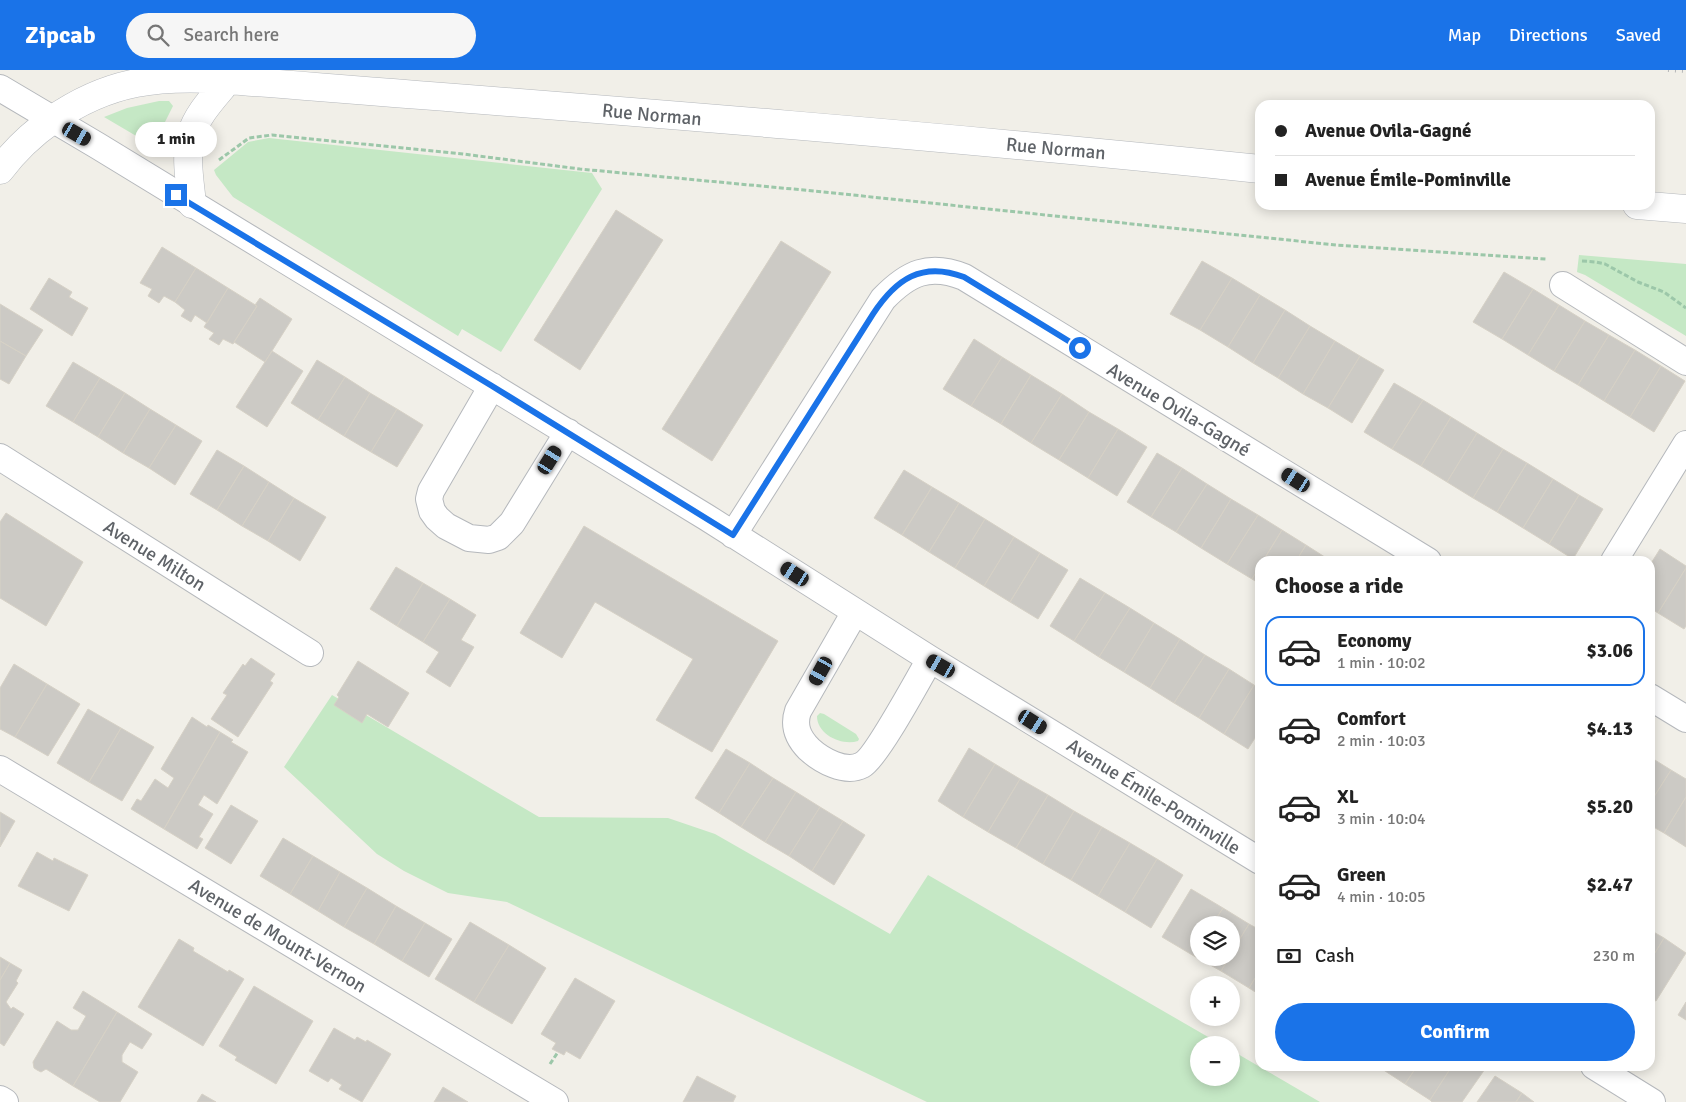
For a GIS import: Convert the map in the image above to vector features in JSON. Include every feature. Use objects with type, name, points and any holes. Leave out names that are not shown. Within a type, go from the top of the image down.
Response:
[{"type":"street","name":"Rue Norman","points":[[0,170],[29,137],[77,103],[119,86],[175,77],[946,138],[1255,168]]},
{"type":"street","points":[[192,204],[188,157],[192,133],[206,107],[228,80]]},
{"type":"street","name":"Avenue Émile-Pominville","points":[[0,88],[568,432],[930,659],[1255,858]]},
{"type":"street","points":[[1655,207],[1686,210]]},
{"type":"street","name":"Avenue Ovila-Gagné","points":[[733,535],[883,299],[906,278],[929,271],[941,271],[964,277],[1420,556]]},
{"type":"street","points":[[1563,285],[1686,362]]},
{"type":"street","points":[[492,386],[431,491],[429,499],[432,511],[446,526],[469,538],[489,540],[498,537],[512,522],[568,432]]},
{"type":"street","points":[[1617,556],[1686,444]]},
{"type":"street","name":"Avenue Milton","points":[[0,457],[310,653]]},
{"type":"street","points":[[855,612],[798,711],[795,720],[796,730],[802,741],[810,750],[821,757],[844,767],[854,768],[867,762],[878,747],[930,659]]},
{"type":"street","points":[[1655,700],[1686,719]]},
{"type":"street","name":"Avenue de Mount-Vernon","points":[[0,769],[555,1102]]},
{"type":"street","points":[[1602,1071],[1652,1102]]},
{"type":"street","points":[[0,1099],[5,1102]]},
{"type":"path","points":[[211,163],[225,156],[249,138],[272,135],[463,154],[580,170],[814,191],[1336,245],[1555,260]]},
{"type":"path","points":[[1578,261],[1605,264],[1638,282],[1664,292],[1686,308]]},
{"type":"path","points":[[548,1066],[558,1052]]},
{"type":"green space","points":[[159,101],[169,101],[173,106],[164,124],[160,150],[104,117],[127,108]]},
{"type":"green space","points":[[269,138],[592,173],[602,189],[501,352],[462,329],[458,336],[233,197],[214,170],[248,142]]},
{"type":"green space","points":[[1579,255],[1686,264],[1686,336],[1577,272]]},
{"type":"green space","points":[[332,695],[539,817],[668,818],[715,834],[890,934],[928,875],[1206,1036],[1190,1036],[1190,1086],[1240,1086],[1240,1055],[1255,1064],[1255,1071],[1267,1071],[1320,1102],[927,1102],[507,902],[448,893],[404,871],[377,854],[284,767]]},
{"type":"green space","points":[[820,713],[856,734],[859,739],[858,741],[845,742],[826,734],[818,723],[817,716]]},
{"type":"building","points":[[616,210],[663,240],[580,370],[534,340]]},
{"type":"building","points":[[781,241],[831,272],[712,461],[662,429]]},
{"type":"building","points":[[162,247],[196,268],[175,302],[164,296],[159,303],[148,296],[152,289],[140,283]]},
{"type":"building","points":[[1202,261],[1232,278],[1200,330],[1170,314]]},
{"type":"building","points":[[196,268],[228,288],[207,323],[195,315],[191,322],[181,316],[185,310],[175,302]]},
{"type":"building","points":[[1504,272],[1533,289],[1502,339],[1473,322]]},
{"type":"building","points":[[49,278],[72,292],[69,297],[88,308],[72,336],[30,309]]},
{"type":"building","points":[[1232,278],[1260,295],[1228,347],[1200,330]]},
{"type":"building","points":[[228,288],[257,306],[233,344],[223,339],[219,345],[209,339],[214,333],[204,327]]},
{"type":"building","points":[[1533,289],[1559,305],[1528,355],[1502,339]]},
{"type":"building","points":[[1260,295],[1285,310],[1253,363],[1228,347]]},
{"type":"building","points":[[260,298],[292,319],[265,362],[234,342]]},
{"type":"building","points":[[0,304],[43,330],[26,356],[0,341]]},
{"type":"building","points":[[1559,305],[1585,321],[1554,371],[1528,355]]},
{"type":"building","points":[[1285,310],[1310,326],[1278,378],[1253,363]]},
{"type":"building","points":[[1585,321],[1609,335],[1578,385],[1554,371]]},
{"type":"building","points":[[1310,326],[1335,341],[1303,394],[1278,378]]},
{"type":"building","points":[[1609,335],[1635,350],[1604,401],[1578,385]]},
{"type":"building","points":[[974,339],[1002,357],[971,406],[943,389]]},
{"type":"building","points":[[0,341],[26,356],[9,384],[0,379]]},
{"type":"building","points":[[1335,341],[1360,356],[1328,408],[1303,394]]},
{"type":"building","points":[[1635,350],[1661,366],[1630,417],[1604,401]]},
{"type":"building","points":[[272,351],[303,371],[267,427],[236,407]]},
{"type":"building","points":[[1360,356],[1384,370],[1352,423],[1328,408]]},
{"type":"building","points":[[1002,357],[1031,375],[1001,424],[971,406]]},
{"type":"building","points":[[317,360],[345,377],[318,420],[291,403]]},
{"type":"building","points":[[73,362],[100,378],[73,422],[46,406]]},
{"type":"building","points":[[1661,366],[1685,381],[1654,432],[1630,417]]},
{"type":"building","points":[[1031,375],[1062,394],[1031,443],[1001,424]]},
{"type":"building","points":[[345,377],[370,393],[344,436],[318,420]]},
{"type":"building","points":[[100,378],[125,393],[98,437],[73,422]]},
{"type":"building","points":[[1394,383],[1423,400],[1392,449],[1364,432]]},
{"type":"building","points":[[125,393],[150,409],[123,453],[98,437]]},
{"type":"building","points":[[370,393],[397,409],[371,452],[344,436]]},
{"type":"building","points":[[1062,394],[1089,412],[1059,460],[1031,443]]},
{"type":"building","points":[[1423,400],[1451,417],[1421,466],[1392,449]]},
{"type":"building","points":[[150,409],[176,425],[149,468],[123,453]]},
{"type":"building","points":[[397,409],[423,425],[397,467],[371,452]]},
{"type":"building","points":[[1089,412],[1118,429],[1088,478],[1059,460]]},
{"type":"building","points":[[1451,417],[1477,433],[1447,482],[1421,466]]},
{"type":"building","points":[[176,425],[202,441],[175,485],[149,468]]},
{"type":"building","points":[[1118,429],[1147,447],[1117,496],[1088,478]]},
{"type":"building","points":[[1477,433],[1503,449],[1473,498],[1447,482]]},
{"type":"building","points":[[1503,449],[1527,463],[1497,512],[1473,498]]},
{"type":"building","points":[[217,450],[244,466],[217,510],[190,494]]},
{"type":"building","points":[[1157,453],[1182,468],[1151,517],[1127,502]]},
{"type":"building","points":[[1527,463],[1553,479],[1523,528],[1497,512]]},
{"type":"building","points":[[244,466],[269,482],[242,526],[217,510]]},
{"type":"building","points":[[1182,468],[1207,484],[1176,532],[1151,517]]},
{"type":"building","points":[[904,470],[932,487],[902,535],[874,518]]},
{"type":"building","points":[[1553,479],[1579,495],[1549,544],[1523,528]]},
{"type":"building","points":[[269,482],[294,498],[268,541],[242,526]]},
{"type":"building","points":[[1207,484],[1231,499],[1201,548],[1176,532]]},
{"type":"building","points":[[932,487],[959,503],[929,552],[902,535]]},
{"type":"building","points":[[1579,495],[1603,509],[1575,556],[1568,556],[1549,544]]},
{"type":"building","points":[[294,498],[326,517],[300,561],[268,541]]},
{"type":"building","points":[[1231,499],[1258,515],[1227,564],[1201,548]]},
{"type":"building","points":[[959,503],[985,519],[955,568],[929,552]]},
{"type":"building","points":[[6,513],[83,562],[46,626],[0,598],[0,522]]},
{"type":"building","points":[[1258,515],[1282,530],[1266,556],[1255,556],[1255,574],[1252,579],[1227,564]]},
{"type":"building","points":[[985,519],[1014,537],[984,586],[955,568]]},
{"type":"building","points":[[584,526],[778,641],[712,752],[656,720],[693,659],[595,602],[562,658],[520,633]]},
{"type":"building","points":[[1282,530],[1306,545],[1299,556],[1266,556]]},
{"type":"building","points":[[1014,537],[1040,553],[1010,602],[984,586]]},
{"type":"building","points":[[1306,545],[1323,556],[1299,556]]},
{"type":"building","points":[[1660,549],[1686,566],[1658,613],[1655,611],[1655,557]]},
{"type":"building","points":[[1040,553],[1068,570],[1038,619],[1010,602]]},
{"type":"building","points":[[396,567],[423,583],[397,626],[370,609]]},
{"type":"building","points":[[1686,568],[1686,626],[1684,629],[1658,613]]},
{"type":"building","points":[[1080,578],[1105,593],[1074,641],[1050,626]]},
{"type":"building","points":[[423,583],[450,599],[423,642],[397,626]]},
{"type":"building","points":[[1105,593],[1130,608],[1099,657],[1074,641]]},
{"type":"building","points":[[450,599],[476,615],[461,640],[474,647],[450,687],[426,672],[439,652],[423,642]]},
{"type":"building","points":[[1130,608],[1154,623],[1124,672],[1099,657]]},
{"type":"building","points":[[1154,623],[1180,639],[1150,688],[1124,672]]},
{"type":"building","points":[[1180,639],[1205,655],[1174,703],[1150,688]]},
{"type":"building","points":[[1205,655],[1229,669],[1199,718],[1174,703]]},
{"type":"building","points":[[251,658],[275,674],[270,681],[273,683],[238,737],[211,719],[227,695],[223,693],[243,664],[245,666]]},
{"type":"building","points":[[358,661],[409,693],[388,727],[367,714],[362,723],[334,705],[339,697],[337,695]]},
{"type":"building","points":[[14,664],[47,684],[15,737],[0,729],[0,688]]},
{"type":"building","points":[[1229,669],[1254,685],[1224,734],[1199,718]]},
{"type":"building","points":[[47,684],[80,704],[48,756],[15,737]]},
{"type":"building","points":[[1254,685],[1255,738],[1248,749],[1224,734]]},
{"type":"building","points":[[88,709],[121,728],[89,782],[57,763]]},
{"type":"building","points":[[192,717],[207,727],[208,725],[220,732],[164,829],[131,809],[137,799],[141,801],[155,779],[168,788],[174,778],[161,769]]},
{"type":"building","points":[[121,728],[154,747],[122,801],[89,782]]},
{"type":"building","points":[[220,732],[233,740],[231,742],[248,752],[217,804],[204,795],[198,805],[213,814],[199,837],[203,839],[197,849],[164,829]]},
{"type":"building","points":[[969,748],[995,764],[963,817],[938,801]]},
{"type":"building","points":[[726,749],[750,763],[719,813],[695,798]]},
{"type":"building","points":[[1655,760],[1671,770],[1655,795]]},
{"type":"building","points":[[750,763],[773,778],[741,827],[719,813]]},
{"type":"building","points":[[995,764],[1020,779],[988,832],[963,817]]},
{"type":"building","points":[[1671,770],[1686,779],[1686,797],[1664,833],[1655,828],[1655,795]]},
{"type":"building","points":[[773,778],[796,792],[765,842],[741,827]]},
{"type":"building","points":[[1020,779],[1048,795],[1016,848],[988,832]]},
{"type":"building","points":[[796,792],[820,807],[789,856],[765,842]]},
{"type":"building","points":[[1048,795],[1074,811],[1043,864],[1016,848]]},
{"type":"building","points":[[1686,797],[1686,847],[1664,833]]},
{"type":"building","points":[[231,805],[258,821],[231,864],[205,848]]},
{"type":"building","points":[[820,807],[843,821],[812,871],[789,856]]},
{"type":"building","points":[[1074,811],[1102,827],[1071,880],[1043,864]]},
{"type":"building","points":[[0,812],[15,821],[0,847]]},
{"type":"building","points":[[843,821],[865,835],[834,885],[812,871]]},
{"type":"building","points":[[1102,827],[1130,843],[1098,896],[1071,880]]},
{"type":"building","points":[[283,838],[313,856],[290,894],[260,876]]},
{"type":"building","points":[[1130,843],[1157,859],[1125,912],[1098,896]]},
{"type":"building","points":[[37,852],[53,861],[54,858],[88,875],[69,911],[18,886]]},
{"type":"building","points":[[313,856],[340,872],[318,911],[290,894]]},
{"type":"building","points":[[1157,859],[1183,875],[1151,928],[1125,912]]},
{"type":"building","points":[[340,872],[367,888],[344,927],[318,911]]},
{"type":"building","points":[[367,888],[396,906],[374,944],[344,927]]},
{"type":"building","points":[[1191,889],[1223,908],[1218,916],[1190,916],[1190,954],[1162,937]]},
{"type":"building","points":[[396,906],[425,923],[402,961],[374,944]]},
{"type":"building","points":[[1223,908],[1236,916],[1218,916]]},
{"type":"building","points":[[1240,918],[1249,924],[1240,938]]},
{"type":"building","points":[[470,922],[509,945],[474,1002],[435,979]]},
{"type":"building","points":[[425,923],[452,939],[429,977],[402,961]]},
{"type":"building","points":[[1249,924],[1255,927],[1255,978],[1249,988],[1240,983],[1240,976],[1229,976],[1221,971],[1224,966],[1240,966],[1240,938]]},
{"type":"building","points":[[1655,933],[1664,938],[1655,953]]},
{"type":"building","points":[[1664,938],[1686,953],[1656,1001],[1655,1000],[1655,953]]},
{"type":"building","points":[[179,939],[194,948],[193,951],[228,972],[229,970],[244,979],[203,1046],[138,1007]]},
{"type":"building","points":[[509,945],[546,968],[512,1024],[474,1002]]},
{"type":"building","points":[[0,957],[10,963],[0,980]]},
{"type":"building","points":[[10,963],[22,970],[16,981],[18,983],[6,1002],[11,1009],[13,1007],[24,1014],[4,1046],[0,1043],[0,980]]},
{"type":"building","points":[[1212,966],[1224,966],[1221,971]]},
{"type":"building","points":[[575,978],[615,1001],[580,1059],[566,1051],[564,1055],[552,1049],[556,1043],[541,1034]]},
{"type":"building","points":[[1255,978],[1255,992],[1249,988]]},
{"type":"building","points":[[254,986],[313,1021],[276,1084],[235,1060],[237,1057],[219,1046]]},
{"type":"building","points":[[83,991],[117,1012],[73,1086],[46,1069],[41,1072],[37,1070],[34,1068],[33,1062],[57,1021],[71,1030],[78,1030],[86,1016],[73,1008]]},
{"type":"building","points":[[1686,1002],[1686,1020],[1678,1015]]},
{"type":"building","points":[[117,1012],[152,1034],[142,1049],[130,1042],[122,1055],[122,1062],[138,1072],[120,1102],[100,1102],[73,1086]]},
{"type":"building","points":[[334,1028],[355,1040],[357,1037],[366,1042],[367,1040],[391,1054],[362,1102],[339,1089],[342,1085],[331,1078],[328,1082],[309,1071]]},
{"type":"building","points":[[1385,1071],[1414,1071],[1405,1084]]},
{"type":"building","points":[[1414,1071],[1449,1071],[1430,1100],[1405,1084]]},
{"type":"building","points":[[1449,1071],[1484,1071],[1462,1102],[1432,1102],[1430,1100]]},
{"type":"building","points":[[697,1076],[736,1096],[733,1102],[683,1102]]},
{"type":"building","points":[[1495,1076],[1522,1093],[1516,1102],[1477,1102]]},
{"type":"building","points":[[443,1087],[468,1102],[434,1102]]},
{"type":"building","points":[[1522,1093],[1534,1102],[1516,1102]]},
{"type":"building","points":[[202,1094],[216,1102],[197,1102]]},
{"type":"railway","points":[[1668,70],[1686,71]]},
{"type":"route","points":[[176,195],[492,386],[733,535],[883,299],[906,278],[929,271],[953,273],[964,277],[1080,348]]}]
